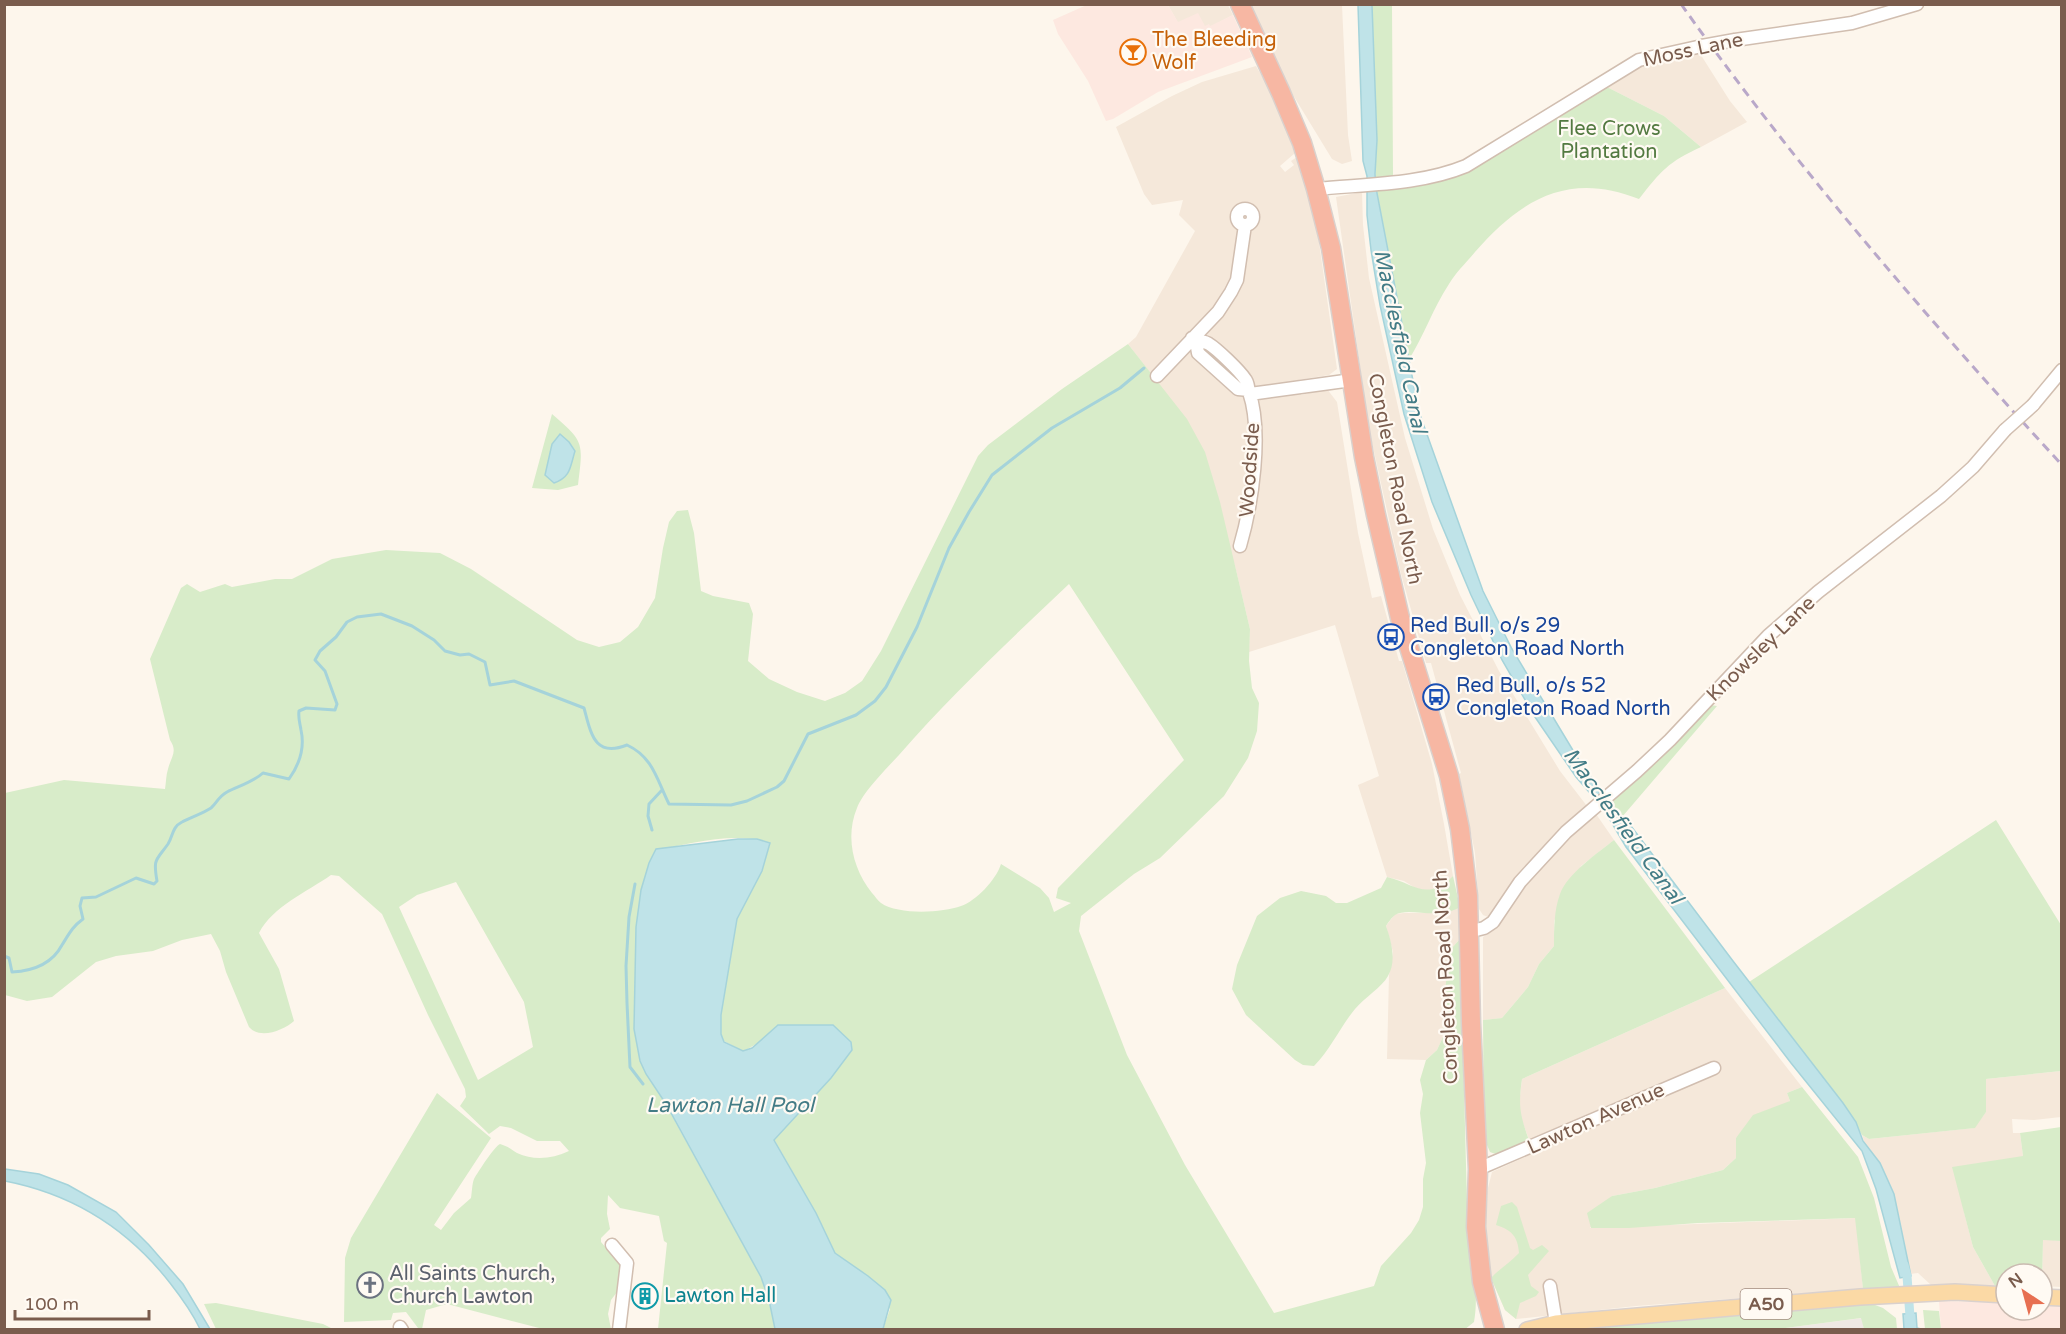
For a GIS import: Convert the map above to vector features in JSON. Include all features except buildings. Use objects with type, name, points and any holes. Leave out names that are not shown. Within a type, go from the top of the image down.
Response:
[{"type":"highway","name":"Congleton Road North","points":[[1240,4],[1298,133],[1316,189],[1331,248],[1364,457],[1376,515],[1400,618],[1449,776],[1460,830],[1468,896],[1478,1169],[1476,1227],[1482,1282],[1495,1329]]},
{"type":"main road","name":"A50","points":[[1527,1329],[1556,1323],[1860,1297],[1955,1292],[1994,1294]]},
{"type":"street","name":"Moss Lane","points":[[1316,189],[1446,174],[1639,60],[1735,40],[1852,23],[1917,4]]},
{"type":"street","points":[[1157,376],[1218,312],[1237,280],[1245,225]]},
{"type":"street","points":[[1194,339],[1207,342],[1247,380],[1249,392],[1352,380]]},
{"type":"street","name":"Knowsley Lane","points":[[1468,932],[1484,928],[1493,922],[1520,882],[1566,832],[1670,740],[1768,636],[1818,592],[1941,496],[1973,467],[2005,430],[2033,405],[2061,370]]},
{"type":"street","name":"Woodside","points":[[1240,546],[1248,517],[1254,460],[1255,412],[1249,392]]},
{"type":"street","name":"Lawton Avenue","points":[[1478,1169],[1714,1068]]},
{"type":"street","points":[[612,1245],[627,1263],[619,1329]]},
{"type":"street","points":[[1550,1286],[1556,1323]]},
{"type":"shaded area","points":[[1089,4],[1168,5],[1178,22],[1198,13],[1205,26],[1209,24],[1210,26],[1233,15],[1252,57],[1158,92],[1106,121],[1088,81],[1058,34],[1053,20]]},
{"type":"shaded area","points":[[1168,5],[1228,5],[1233,15],[1210,27],[1178,23]]},
{"type":"shaded area","points":[[1251,5],[1342,5],[1348,135],[1352,161],[1342,164],[1332,159],[1293,95]]},
{"type":"shaded area","points":[[1699,52],[1730,101],[1747,122],[1701,147],[1664,116],[1605,86],[1647,64]]},
{"type":"shaded area","points":[[1256,66],[1270,90],[1295,153],[1280,166],[1285,172],[1294,165],[1291,161],[1297,157],[1316,221],[1337,369],[1329,375],[1298,380],[1301,395],[1327,389],[1337,402],[1358,533],[1372,598],[1381,596],[1399,661],[1402,661],[1432,764],[1444,824],[1453,876],[1433,890],[1420,891],[1404,881],[1387,877],[1358,785],[1379,776],[1335,625],[1249,652],[1250,629],[1235,566],[1159,384],[1128,344],[1136,337],[1195,231],[1179,215],[1183,200],[1152,205],[1144,194],[1116,127],[1202,82]]},
{"type":"shaded area","points":[[1362,192],[1369,278],[1405,438],[1433,529],[1460,595],[1499,671],[1560,771],[1596,814],[1614,840],[1581,866],[1554,921],[1554,946],[1539,964],[1528,987],[1502,1018],[1483,1020],[1483,937],[1499,927],[1495,914],[1488,917],[1483,915],[1479,909],[1475,853],[1459,774],[1461,773],[1431,663],[1426,663],[1401,574],[1369,429],[1336,197]]},
{"type":"shaded area","points":[[1460,907],[1460,939],[1450,950],[1444,998],[1443,1037],[1437,1050],[1426,1060],[1387,1059],[1389,975],[1393,952],[1386,926],[1395,914],[1427,913]]},
{"type":"shaded area","points":[[1725,988],[1802,1087],[1787,1093],[1790,1101],[1736,1138],[1736,1158],[1723,1170],[1655,1188],[1612,1196],[1590,1228],[1856,1218],[1863,1289],[1636,1306],[1516,1319],[1505,1310],[1491,1278],[1485,1236],[1487,1192],[1492,1172],[1534,1153],[1521,1118],[1519,1104],[1522,1079]]},
{"type":"shaded area","points":[[2061,1071],[2061,1117],[2034,1120],[2012,1119],[2013,1133],[2020,1133],[2023,1156],[1964,1212],[1973,1247],[1994,1286],[1931,1285],[1918,1273],[1910,1274],[1894,1194],[1880,1163],[1866,1147],[1862,1135],[1869,1139],[1974,1128],[1986,1112],[1986,1079]]},
{"type":"shaded area","points":[[2043,1239],[2061,1241],[2061,1287],[2054,1287],[2054,1262],[2043,1262]]},
{"type":"shaded area","points":[[1939,1301],[1994,1302],[1994,1322],[2054,1322],[2054,1303],[2061,1306],[2061,1329],[1941,1329]]},
{"type":"shaded area","points":[[1862,1318],[1864,1329],[1770,1330]]},
{"type":"green space","points":[[1372,5],[1392,5],[1393,176],[1375,179],[1377,140]]},
{"type":"green space","name":"Flee Crows Plantation","points":[[1605,86],[1664,116],[1701,147],[1666,168],[1639,199],[1614,191],[1590,188],[1568,189],[1548,195],[1510,217],[1492,233],[1458,271],[1438,303],[1408,361],[1376,188],[1442,178]]},
{"type":"green space","points":[[1128,344],[1187,419],[1205,452],[1220,502],[1250,629],[1249,661],[1252,688],[1259,703],[1257,731],[1248,758],[1224,796],[1160,858],[1134,874],[1081,916],[1079,931],[1127,1055],[1185,1165],[1274,1313],[1374,1286],[1381,1266],[1411,1233],[1419,1220],[1423,1207],[1423,1179],[1426,1163],[1420,1113],[1423,1094],[1420,1080],[1426,1060],[1437,1050],[1443,1037],[1444,998],[1450,950],[1460,939],[1468,1240],[1476,1301],[1474,1322],[1464,1330],[883,1329],[890,1309],[868,1276],[835,1253],[816,1213],[774,1139],[831,1078],[852,1050],[851,1042],[833,1025],[789,1031],[761,1041],[743,1051],[724,1041],[721,1035],[721,1015],[737,919],[762,871],[770,844],[758,840],[729,838],[656,850],[636,956],[634,1029],[640,1061],[646,1074],[661,1096],[761,1277],[775,1329],[658,1329],[667,1243],[664,1241],[659,1216],[620,1208],[608,1195],[607,1214],[610,1229],[601,1238],[601,1242],[621,1265],[617,1292],[611,1300],[608,1314],[611,1329],[543,1329],[447,1304],[426,1310],[422,1329],[418,1328],[406,1312],[393,1313],[391,1320],[344,1322],[345,1258],[351,1238],[437,1093],[491,1138],[434,1225],[441,1230],[454,1213],[471,1198],[474,1179],[500,1144],[523,1156],[536,1158],[556,1156],[569,1151],[560,1141],[537,1141],[511,1128],[500,1126],[489,1134],[460,1106],[466,1097],[465,1089],[382,914],[339,876],[331,875],[291,900],[265,923],[259,933],[279,969],[294,1021],[284,1028],[259,1033],[249,1027],[226,972],[220,951],[211,934],[182,940],[153,951],[116,956],[96,962],[52,997],[27,1001],[5,995],[5,793],[64,780],[165,789],[173,748],[150,659],[181,588],[187,584],[200,592],[225,584],[232,587],[275,579],[292,579],[332,559],[386,550],[440,553],[471,569],[577,640],[599,647],[620,642],[638,627],[655,598],[669,522],[677,511],[688,510],[694,533],[701,591],[713,596],[749,603],[753,614],[748,661],[769,679],[797,692],[825,701],[845,693],[862,681],[881,651],[978,456],[988,445],[1062,389]],"holes":[[[1069,584],[1184,760],[1058,888],[1056,898],[1071,903],[1054,912],[1049,898],[1040,888],[1001,864],[995,877],[985,889],[973,900],[961,906],[920,912],[898,910],[881,903],[865,884],[860,874],[851,841],[853,819],[864,795],[940,710]],[[456,882],[524,1002],[533,1047],[478,1080],[399,907],[417,895]]]},
{"type":"green space","points":[[552,414],[571,431],[579,444],[581,460],[578,485],[558,490],[532,488]]},
{"type":"green space","points":[[1710,705],[1717,706],[1622,817],[1606,804]]},
{"type":"green space","points":[[1996,820],[2061,925],[2061,1071],[1986,1079],[1986,1112],[1975,1128],[1869,1139],[1862,1135],[1843,1103],[1749,982]]},
{"type":"green space","points":[[1614,840],[1725,988],[1522,1079],[1521,1111],[1530,1143],[1515,1150],[1495,1154],[1490,1152],[1484,1138],[1483,1020],[1502,1018],[1528,987],[1539,964],[1554,946],[1555,913],[1564,886],[1584,864]]},
{"type":"green space","points":[[1453,876],[1460,907],[1443,913],[1401,913],[1395,915],[1386,926],[1393,957],[1388,976],[1355,1009],[1314,1066],[1303,1065],[1295,1060],[1246,1015],[1232,989],[1237,965],[1257,916],[1280,898],[1301,891],[1326,896],[1336,903],[1347,903],[1381,888],[1387,877],[1428,890],[1444,884]]},
{"type":"green space","points":[[1802,1087],[1858,1157],[1874,1198],[1891,1267],[1900,1288],[1863,1289],[1855,1218],[1591,1228],[1587,1213],[1612,1196],[1655,1188],[1723,1170],[1736,1158],[1736,1138],[1753,1115],[1790,1101],[1787,1093]]},
{"type":"green space","points":[[2061,1127],[2061,1241],[2043,1240],[2043,1262],[1994,1262],[1994,1284],[1973,1247],[1952,1167],[2023,1156],[2020,1133]]},
{"type":"green space","points":[[1512,1202],[1517,1207],[1530,1248],[1533,1250],[1542,1245],[1549,1251],[1528,1275],[1531,1286],[1539,1292],[1536,1296],[1520,1303],[1516,1319],[1505,1310],[1491,1278],[1519,1253],[1513,1235],[1496,1225],[1501,1206]]},
{"type":"green space","points":[[1867,1302],[1883,1308],[1896,1318],[1897,1329],[1864,1329],[1861,1318],[1770,1330],[1571,1330]]},
{"type":"green space","points":[[216,1303],[323,1324],[333,1329],[216,1329],[204,1304]]},
{"type":"green space","points":[[1923,1310],[1939,1311],[1941,1329],[1925,1329]]},
{"type":"water","points":[[1358,5],[1372,5],[1377,140],[1376,188],[1419,412],[1483,591],[1512,649],[1577,757],[1598,787],[1600,796],[1628,822],[1856,1122],[1863,1141],[1880,1163],[1894,1194],[1911,1276],[1900,1278],[1876,1189],[1862,1151],[1791,1063],[1626,847],[1603,808],[1576,777],[1535,717],[1502,660],[1471,595],[1432,502],[1404,414],[1380,305],[1371,250],[1367,215],[1367,176],[1363,161]]},
{"type":"water","points":[[560,434],[575,451],[567,474],[554,483],[545,475],[552,444]]},
{"type":"water","name":"Lawton Hall Pool","points":[[738,839],[757,839],[770,843],[762,871],[737,919],[721,1015],[721,1034],[724,1042],[743,1051],[752,1048],[778,1025],[833,1025],[851,1042],[852,1050],[831,1078],[774,1140],[816,1213],[835,1253],[885,1290],[891,1300],[883,1329],[775,1329],[761,1277],[640,1061],[634,1029],[636,927],[641,890],[649,863],[656,849]]},
{"type":"water","points":[[5,1169],[39,1174],[68,1185],[116,1212],[183,1284],[210,1329],[200,1329],[170,1283],[136,1246],[117,1230],[76,1205],[30,1187],[5,1181]]},
{"type":"water","points":[[1916,1313],[1917,1328],[1921,1329],[1904,1329],[1903,1314]]},
{"type":"waterway","points":[[4,956],[9,958],[12,972],[27,970],[47,962],[58,952],[71,931],[83,919],[80,906],[82,898],[96,897],[136,878],[154,884],[157,881],[156,860],[179,824],[208,810],[224,794],[263,773],[289,779],[296,768],[302,750],[299,711],[306,708],[335,710],[337,704],[325,671],[315,660],[320,651],[336,637],[347,622],[357,617],[381,614],[412,626],[434,640],[445,651],[460,655],[469,654],[485,662],[490,685],[514,681],[584,708],[596,741],[607,748],[627,745],[643,756],[653,770],[669,804],[731,805],[747,801],[777,787],[784,781],[808,734],[856,715],[875,701],[886,687],[917,627],[949,548],[992,475],[1052,428],[1120,388],[1144,368]]},
{"type":"waterway","points":[[652,830],[648,816],[649,804],[662,790]]},
{"type":"waterway","points":[[635,884],[629,917],[626,966],[627,1003],[630,1067],[643,1084]]},
{"type":"waterway","name":"Macclesfield Canal","points":[[1904,1265],[1907,1276],[1911,1330]]},
{"type":"railway","points":[[1681,4],[1770,125],[1864,241],[2062,465]]},
{"type":"place","name":"The Bleeding Wolf","points":[[1133,52]]},
{"type":"place","name":"Red Bull, o/s 29 Congleton Road North","points":[[1391,637]]},
{"type":"place","name":"Red Bull, o/s 52 Congleton Road North","points":[[1436,697]]},
{"type":"place","name":"All Saints Church, Church Lawton","points":[[370,1285]]},
{"type":"place","name":"Lawton Hall","points":[[645,1296]]}]
